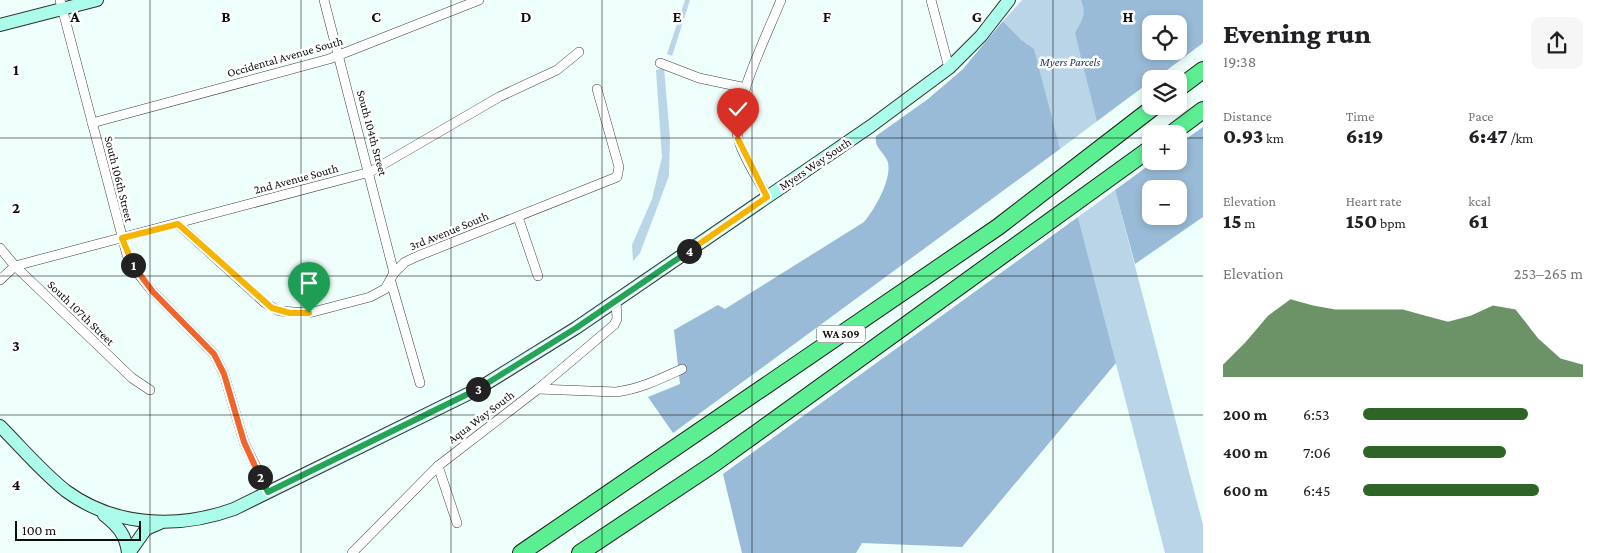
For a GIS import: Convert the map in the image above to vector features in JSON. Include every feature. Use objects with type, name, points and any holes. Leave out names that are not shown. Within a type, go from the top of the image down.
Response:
[{"type":"highway","points":[[1187,82],[1203,70]]},
{"type":"highway","points":[[1183,125],[1203,110]]},
{"type":"highway","name":"WA 509","points":[[521,553],[998,227],[1143,115]]},
{"type":"highway","name":"WA 509","points":[[580,553],[715,463],[1142,155]]},
{"type":"main road","points":[[0,25],[61,5],[97,0]]},
{"type":"main road","name":"Myers Way South","points":[[0,426],[64,489],[96,509],[134,520],[173,522],[195,520],[222,513],[476,390],[616,301],[871,126],[949,68],[980,36],[1009,0]]},
{"type":"main road","points":[[96,509],[121,531],[127,543],[129,553]]},
{"type":"main road","points":[[129,553],[134,520]]},
{"type":"main road","points":[[129,553],[146,529],[156,524],[173,522]]},
{"type":"street","name":"South 104th Street","points":[[324,0],[370,172],[392,277],[420,383]]},
{"type":"street","name":"Occidental Avenue South","points":[[92,123],[339,56],[479,0]]},
{"type":"street","points":[[767,197],[738,139],[737,124],[746,88],[781,0]]},
{"type":"street","points":[[931,0],[949,68]]},
{"type":"street","name":"South 106th Street","points":[[61,5],[122,238],[136,271],[153,292],[206,344],[220,365],[244,442],[268,492]]},
{"type":"street","name":"2nd Avenue South","points":[[0,280],[15,266],[370,172],[499,97],[557,70],[579,52]]},
{"type":"street","points":[[660,63],[699,78],[746,88]]},
{"type":"street","name":"3rd Avenue South","points":[[178,224],[265,303],[279,311],[309,313],[370,297],[379,293],[405,262],[615,179],[619,173],[596,89]]},
{"type":"street","points":[[518,217],[538,276]]},
{"type":"street","name":"South 107th Street","points":[[0,248],[15,266],[132,378],[150,390]]},
{"type":"street","name":"Aqua Way South","points":[[352,553],[438,466],[538,389],[614,326],[617,319],[616,301]]},
{"type":"street","points":[[538,389],[616,392],[647,385],[682,369]]},
{"type":"street","points":[[438,466],[457,523]]},
{"type":"green space","points":[[685,0],[690,0],[672,56],[667,54]]},
{"type":"green space","name":"Myers Parcels","points":[[1022,0],[1203,0],[1203,42],[1187,54],[1187,15],[1142,15],[1142,60],[1179,60],[1166,70],[1142,70],[1142,88],[1060,149],[1014,33],[1003,21]]},
{"type":"green space","points":[[664,68],[670,138],[669,176],[640,253],[633,261],[632,245],[652,199],[662,157],[656,70]]},
{"type":"green space","points":[[1115,190],[1203,525],[1203,553],[1165,553],[1078,217]]},
{"type":"shaded area","points":[[1081,0],[1203,0],[1203,43],[1187,55],[1187,15],[1142,15],[1142,60],[1180,60],[1167,70],[1142,70],[1142,88],[1097,121],[1075,33],[1083,17],[1084,9]]},
{"type":"shaded area","points":[[1003,21],[1021,40],[1034,49],[1060,149],[673,433],[648,397],[680,384],[674,330],[718,305],[725,309],[864,222],[878,201],[888,175],[887,160],[876,144],[876,136],[928,99],[963,69]]},
{"type":"shaded area","points":[[1203,127],[1203,217],[1135,264],[1115,190],[1143,170],[1187,170],[1187,138]]},
{"type":"shaded area","points":[[1078,217],[1116,363],[962,547],[862,543],[856,553],[742,553],[723,474]]},
{"type":"route","points":[[309,313],[290,313],[272,308],[178,224],[122,238],[127,255],[136,271],[153,292],[214,354],[224,374],[244,442],[268,492],[344,457],[476,390],[510,370],[576,328],[767,197],[738,139]]}]
